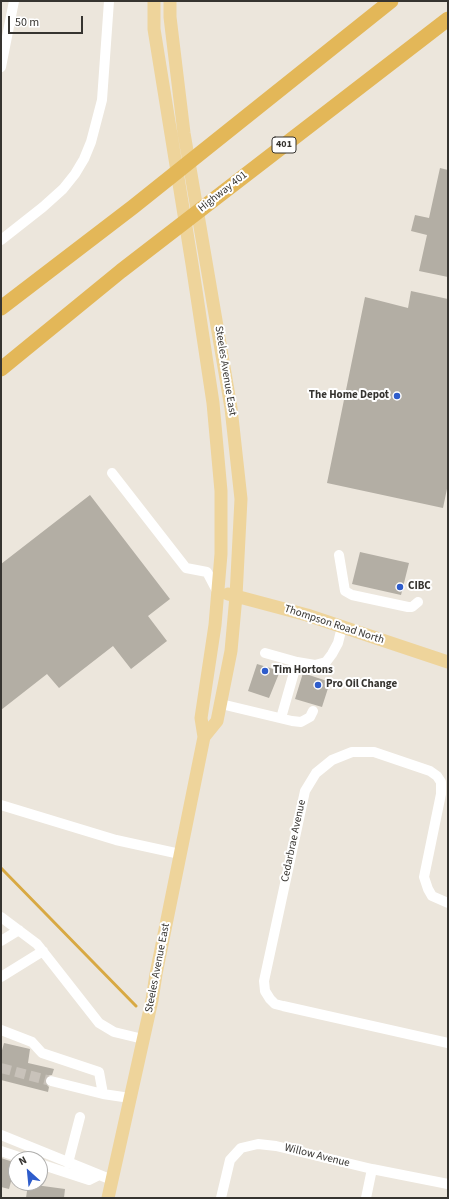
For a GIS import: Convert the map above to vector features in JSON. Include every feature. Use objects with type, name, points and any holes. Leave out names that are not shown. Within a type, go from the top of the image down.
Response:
[{"type":"highway","points":[[1,308],[145,197],[391,1]]},
{"type":"highway","name":"Highway 401","points":[[1,369],[121,271],[448,20]]},
{"type":"main road","name":"Steeles Avenue East","points":[[108,1198],[152,1000],[204,737],[201,718],[215,625],[221,554],[221,491],[212,403],[192,264],[154,30],[154,1]]},
{"type":"main road","name":"Steeles Avenue East","points":[[170,1],[170,17],[184,134],[231,408],[241,499],[236,596],[231,651],[217,721],[204,737]]},
{"type":"main road","name":"Thompson Road North","points":[[218,592],[307,615],[448,662]]},
{"type":"street","points":[[1,68],[14,1]]},
{"type":"street","points":[[1,240],[63,189],[75,174],[84,159],[91,142],[102,100],[109,1]]},
{"type":"street","points":[[112,473],[186,568],[207,572],[218,592]]},
{"type":"street","points":[[338,555],[346,591],[352,595],[408,607],[418,602]]},
{"type":"street","points":[[265,653],[316,666],[326,662],[332,654],[338,643],[342,627]]},
{"type":"street","points":[[281,718],[297,662]]},
{"type":"street","points":[[221,704],[301,722],[310,717],[313,711]]},
{"type":"street","name":"Cedarbrae Avenue","points":[[448,903],[432,896],[428,890],[424,877],[441,794],[441,782],[437,776],[430,771],[374,752],[352,752],[332,760],[316,773],[305,791],[264,981],[265,992],[275,1004],[448,1043]]},
{"type":"street","points":[[1,805],[116,840],[180,854]]},
{"type":"street","points":[[1,917],[37,944],[99,1023],[114,1032],[143,1039]]},
{"type":"street","points":[[1,941],[19,930]]},
{"type":"street","points":[[1,977],[42,951]]},
{"type":"street","points":[[1,1030],[32,1042],[42,1053],[99,1072],[103,1094]]},
{"type":"street","points":[[51,1082],[103,1094],[130,1098]]},
{"type":"street","points":[[68,1163],[80,1117]]},
{"type":"street","points":[[1,1135],[112,1180]]},
{"type":"street","name":"Willow Avenue","points":[[221,1198],[230,1160],[241,1148],[258,1144],[276,1146],[372,1169],[448,1184]]},
{"type":"street","points":[[48,1167],[89,1180],[99,1174]]},
{"type":"street","points":[[366,1198],[372,1169]]},
{"type":"building","points":[[440,168],[448,170],[448,277],[419,271],[427,235],[411,231],[415,215],[429,218]]},
{"type":"building","name":"The Home Depot","points":[[411,291],[448,299],[448,484],[443,508],[327,483],[365,297],[408,308]]},
{"type":"building","points":[[90,495],[170,599],[148,616],[167,641],[131,669],[113,646],[59,688],[47,674],[1,710],[1,564]]},
{"type":"building","points":[[360,552],[409,563],[401,595],[352,584]]},
{"type":"building","points":[[257,664],[280,671],[269,698],[248,691]]},
{"type":"building","points":[[303,673],[330,682],[322,707],[295,699]]},
{"type":"building","points":[[4,1043],[30,1049],[28,1063],[54,1069],[52,1075],[49,1075],[45,1079],[45,1083],[49,1087],[48,1092],[1,1080],[1,1054]]},
{"type":"building","points":[[1,1158],[8,1160],[8,1189],[1,1187]]},
{"type":"building","points":[[48,1187],[65,1189],[64,1198],[26,1198],[27,1191],[48,1191]]},
{"type":"waterway","points":[[1,868],[136,1006]]},
{"type":"tunnel","points":[[1,1068],[51,1081]]},
{"type":"place","name":"The Home Depot","points":[[397,396]]},
{"type":"place","name":"CIBC","points":[[400,587]]},
{"type":"place","name":"Tim Hortons","points":[[265,671]]},
{"type":"place","name":"Pro Oil Change","points":[[318,685]]}]
